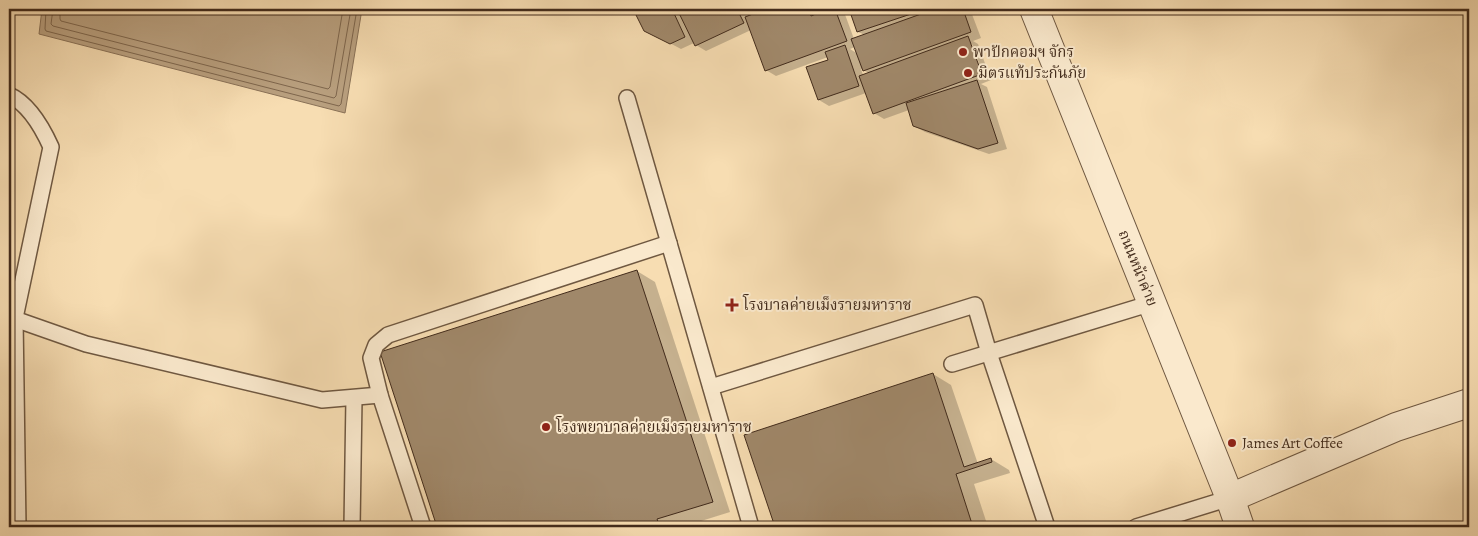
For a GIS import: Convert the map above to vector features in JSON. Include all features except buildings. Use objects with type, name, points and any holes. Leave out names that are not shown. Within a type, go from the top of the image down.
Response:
[{"type":"street","name":"ถนนหน้าค่าย","points":[[1034,9],[1240,527]]},
{"type":"street","points":[[1230,498],[1396,427],[1469,403]]},
{"type":"lane","points":[[9,95],[19,99],[43,128],[51,147],[12,318],[18,527]]},
{"type":"lane","points":[[627,98],[751,527]]},
{"type":"lane","points":[[423,527],[380,395],[371,358],[376,345],[388,335],[670,243]]},
{"type":"lane","points":[[952,364],[1152,303]]},
{"type":"lane","points":[[711,387],[974,305],[1047,527]]},
{"type":"lane","points":[[12,318],[86,344],[322,400],[380,395]]},
{"type":"lane","points":[[352,527],[354,398]]},
{"type":"lane","points":[[1136,527],[1230,498]]},
{"type":"water","points":[[42,9],[362,9],[345,113],[39,34]]},
{"type":"place","name":"พาปักคอมฯ จักร","points":[[963,52]]},
{"type":"place","name":"มิตรแท้ประกันภัย","points":[[968,73]]},
{"type":"place","name":"โรงบาลค่ายเม็งรายมหาราช","points":[[732,305]]},
{"type":"place","name":"โรงพยาบาลค่ายเม็งรายมหาราช","points":[[546,427]]},
{"type":"place","name":"James Art Coffee","points":[[1232,443]]}]
